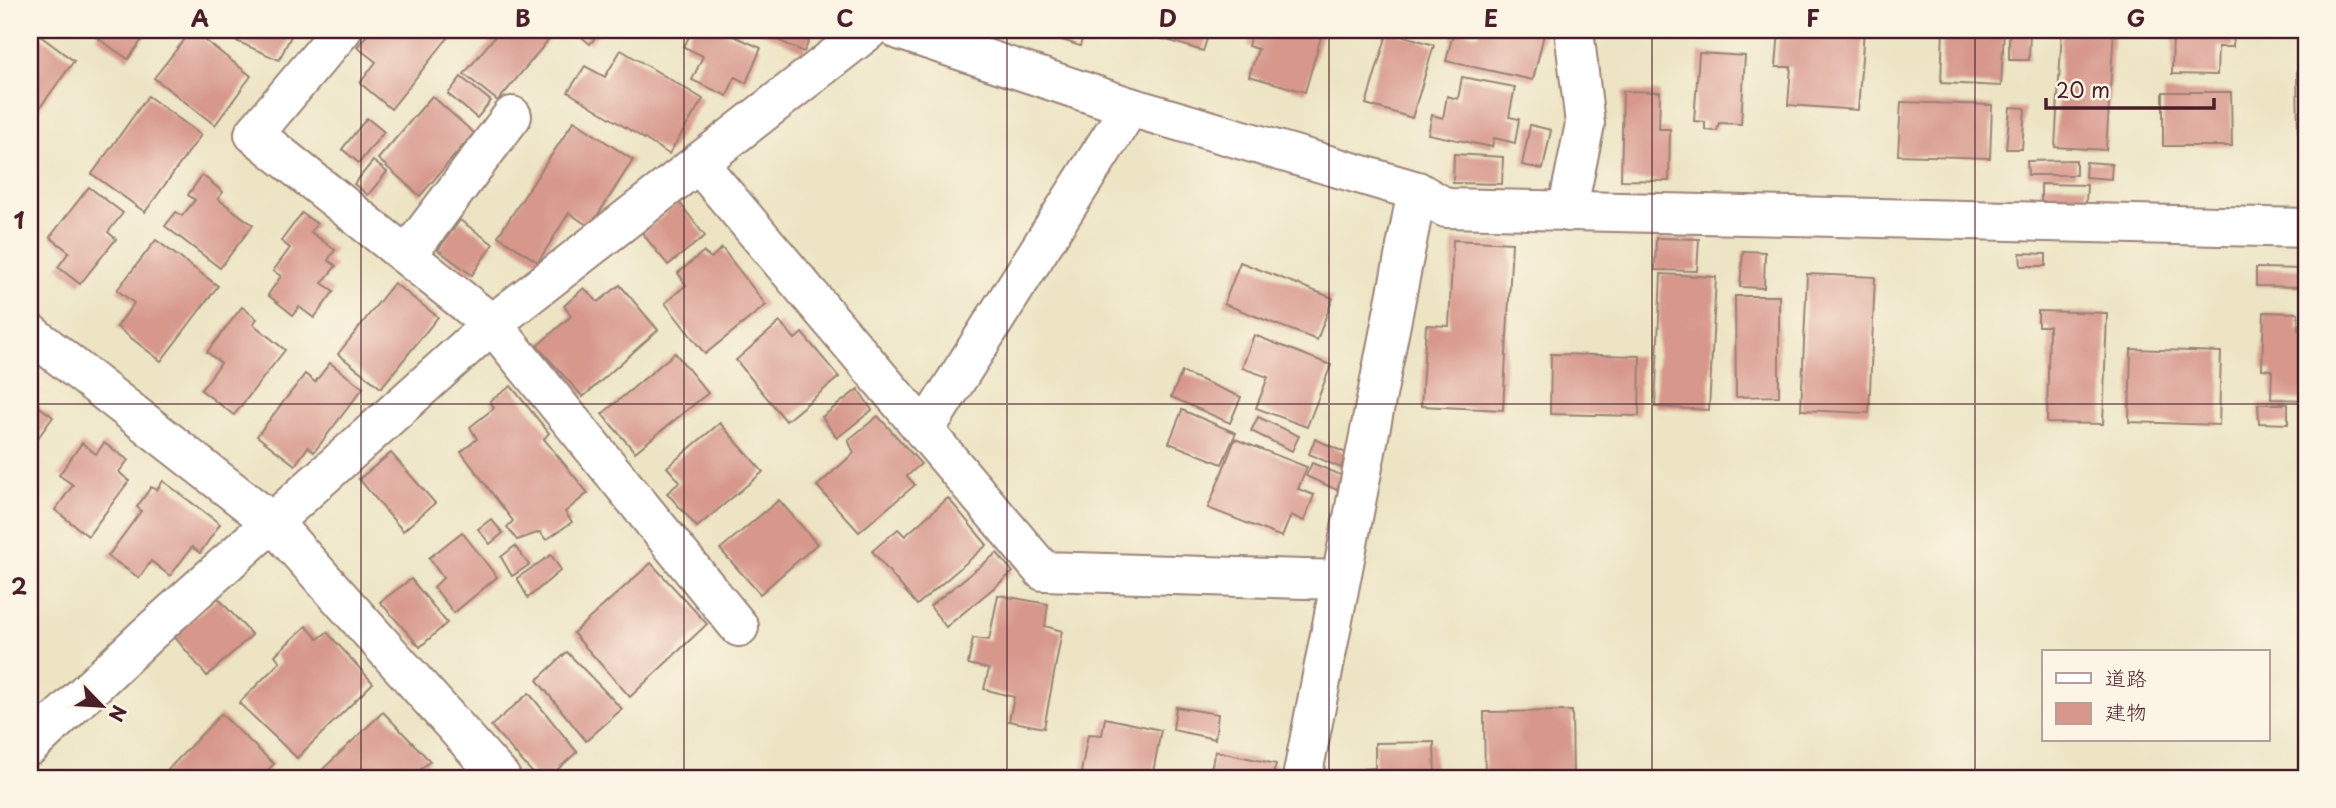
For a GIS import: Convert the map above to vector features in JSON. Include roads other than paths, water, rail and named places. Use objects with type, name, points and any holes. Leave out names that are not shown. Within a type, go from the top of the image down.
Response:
[{"type":"street","points":[[342,30],[254,134],[492,324],[739,627]]},
{"type":"street","points":[[33,736],[492,324],[869,30]]},
{"type":"street","points":[[899,30],[1130,107],[1417,191],[1446,208],[2306,228]]},
{"type":"street","points":[[1567,212],[1585,124],[1574,30]]},
{"type":"street","points":[[924,431],[1130,107]]},
{"type":"street","points":[[407,255],[512,116]]},
{"type":"street","points":[[698,163],[1043,571],[1340,580]]},
{"type":"street","points":[[1302,778],[1417,191]]},
{"type":"street","points":[[30,333],[273,523],[501,778]]}]
